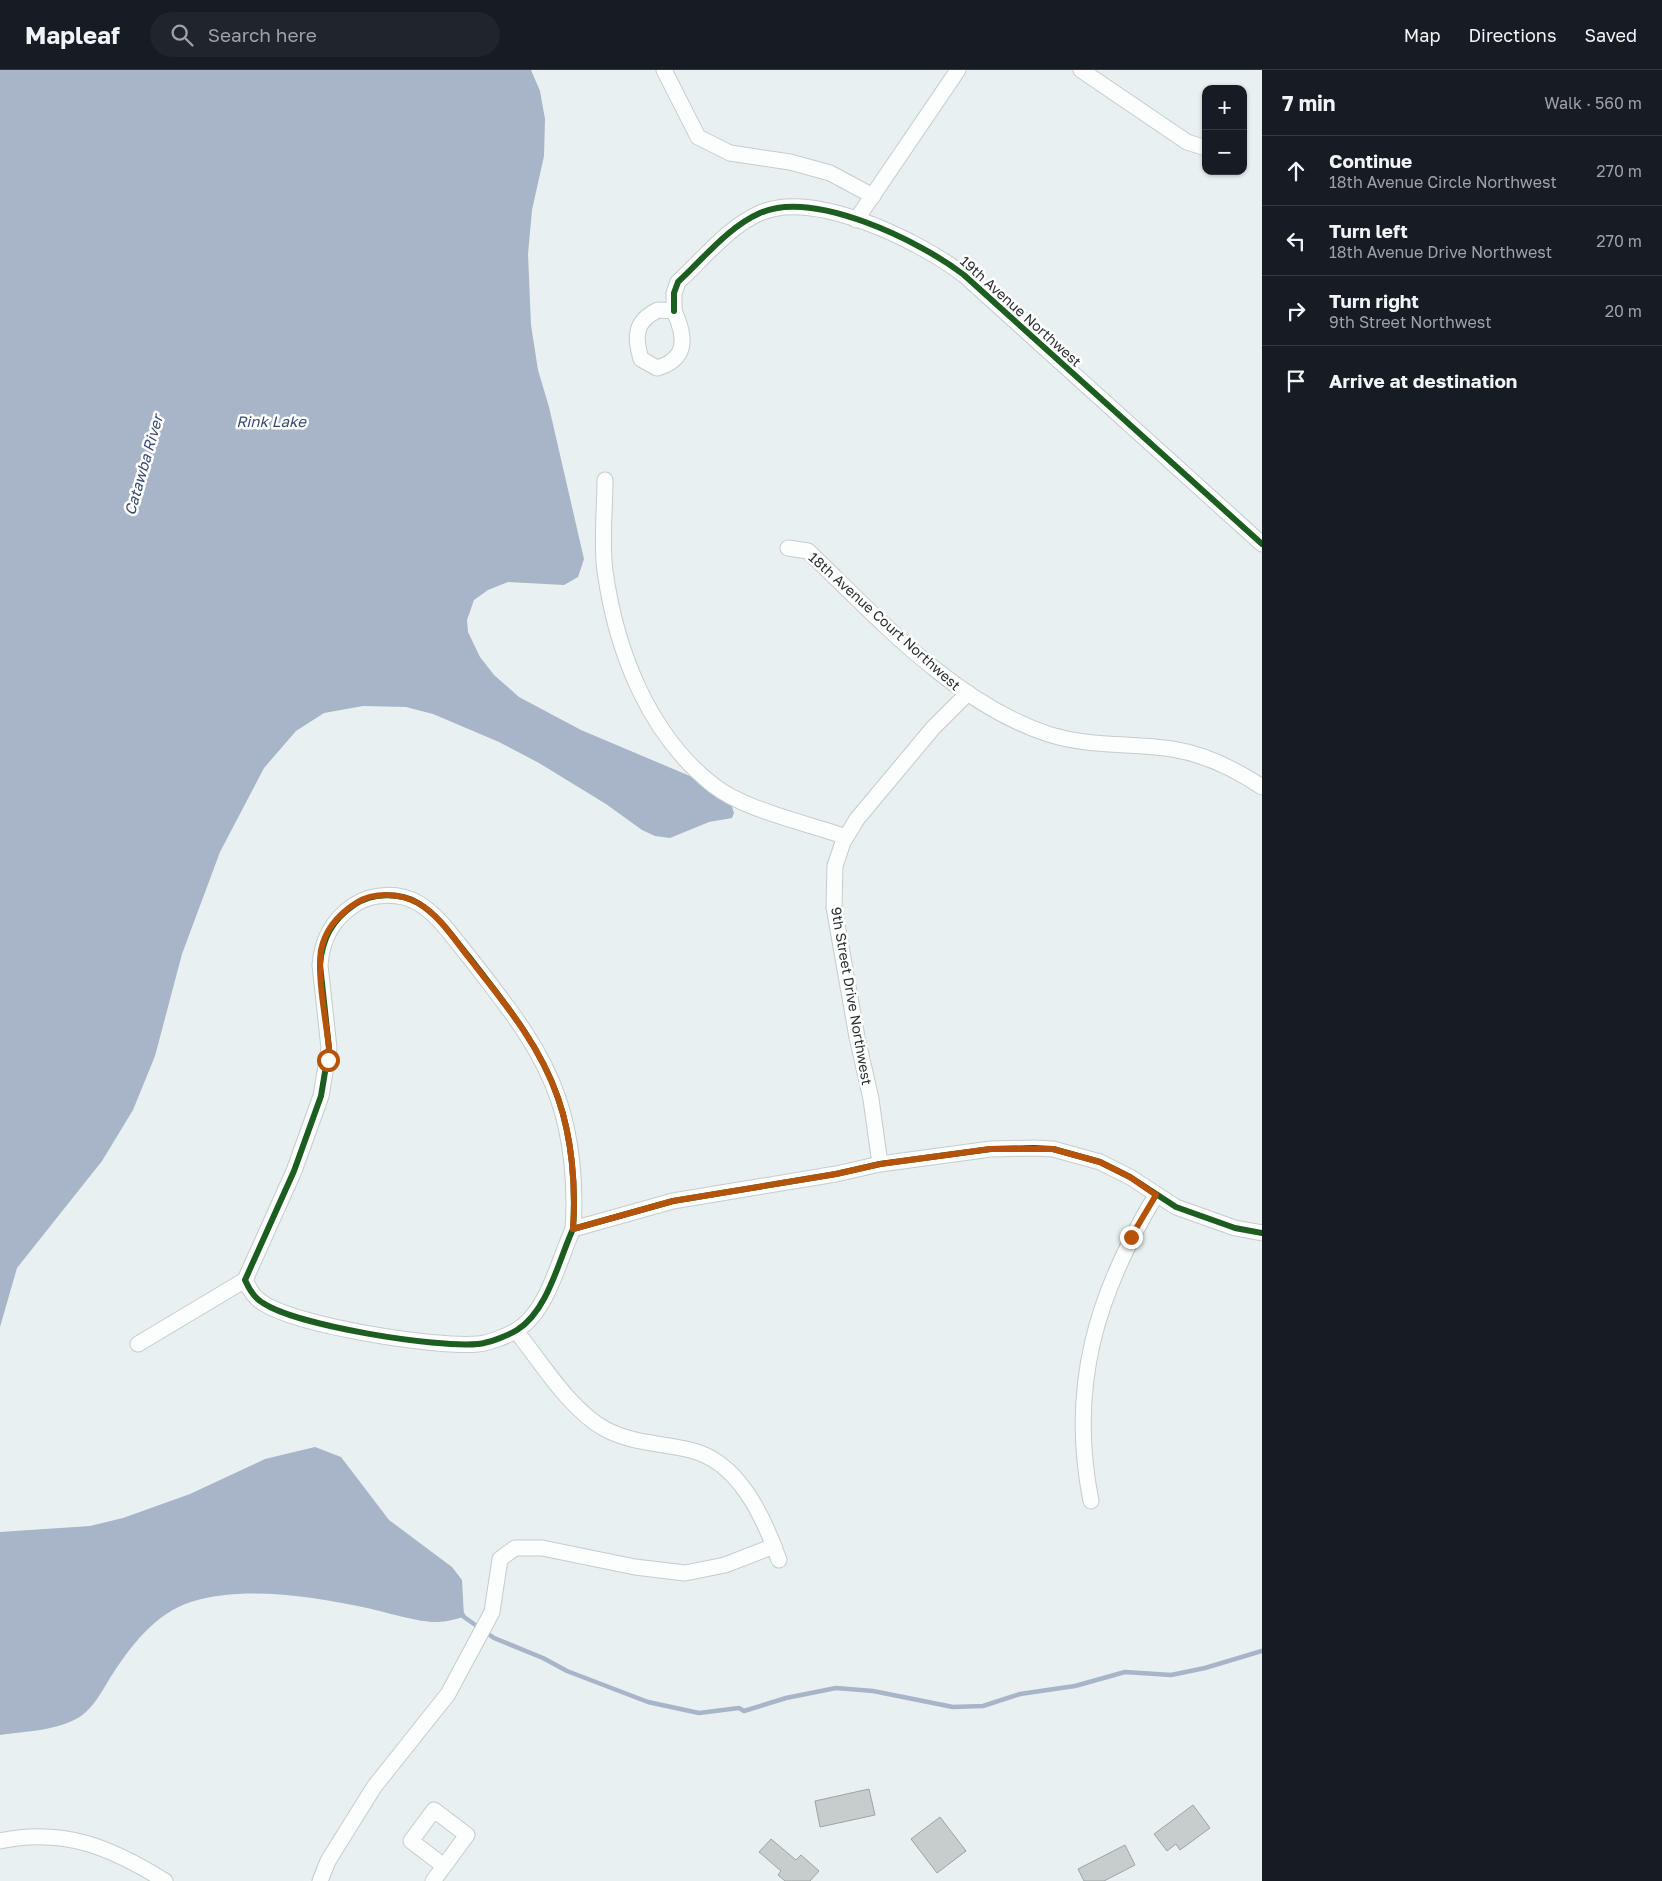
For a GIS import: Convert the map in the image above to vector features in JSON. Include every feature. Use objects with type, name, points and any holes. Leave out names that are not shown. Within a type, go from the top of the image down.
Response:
[{"type":"street","points":[[664,70],[698,137],[730,154],[790,162],[830,173],[873,196]]},
{"type":"street","points":[[856,220],[958,70]]},
{"type":"street","points":[[1081,70],[1187,142],[1202,147]]},
{"type":"street","name":"19th Avenue Northwest","points":[[674,311],[674,293],[678,282],[738,226],[760,213],[783,206],[795,205],[826,210],[896,235],[935,254],[964,275],[1262,544]]},
{"type":"street","points":[[605,480],[604,569],[616,631],[644,702],[680,754],[713,786],[748,804],[846,837]]},
{"type":"street","name":"18th Avenue Court Northwest","points":[[788,548],[808,551],[910,646],[968,693],[1013,721],[1049,734],[1100,744],[1187,752],[1212,760],[1262,787]]},
{"type":"street","name":"9th Street Drive Northwest","points":[[880,1164],[870,1099],[834,907],[835,866],[846,837],[857,819],[933,728],[968,693]]},
{"type":"street","points":[[138,1344],[245,1280],[294,1171],[321,1096],[329,1048],[320,965],[324,939],[341,914],[368,898],[399,896],[418,903],[430,911],[442,924],[502,1000],[537,1052],[558,1097],[563,1114],[571,1163],[574,1208],[573,1229],[546,1295],[525,1324],[516,1331],[480,1344],[446,1344],[335,1327],[292,1316],[263,1304],[250,1291],[245,1280]]},
{"type":"street","points":[[573,1229],[664,1203],[836,1174],[880,1164],[990,1149],[1053,1149],[1100,1162],[1130,1177],[1176,1207],[1200,1217],[1235,1228],[1262,1233]]},
{"type":"street","points":[[1091,1501],[1083,1440],[1089,1355],[1101,1307],[1112,1278],[1131,1237],[1156,1195]]},
{"type":"street","points":[[516,1331],[580,1410],[598,1424],[630,1439],[692,1450],[727,1470],[742,1488],[767,1528],[779,1560]]},
{"type":"street","points":[[320,1881],[328,1861],[374,1788],[448,1694],[492,1612],[500,1559],[516,1548],[542,1548],[635,1567],[685,1573],[725,1565],[774,1546]]},
{"type":"street","points":[[0,1842],[42,1837],[69,1838],[91,1843],[132,1861],[165,1881]]},
{"type":"street","points":[[434,1881],[444,1866]]},
{"type":"water","name":"Rink Lake","points":[[0,70],[531,70],[540,91],[545,119],[544,156],[532,210],[528,254],[531,325],[538,370],[549,407],[584,559],[578,577],[564,585],[508,582],[488,590],[474,600],[467,620],[468,632],[480,657],[494,675],[519,697],[581,730],[697,779],[730,801],[734,813],[732,818],[709,822],[670,838],[655,836],[642,830],[606,804],[539,763],[499,742],[433,714],[406,707],[363,706],[324,713],[296,731],[264,768],[220,852],[182,954],[155,1056],[133,1110],[102,1161],[17,1268],[0,1327]]},
{"type":"water","points":[[315,1447],[341,1457],[389,1520],[452,1567],[462,1580],[464,1617],[431,1622],[346,1604],[279,1595],[234,1594],[191,1602],[166,1614],[144,1632],[94,1703],[81,1716],[52,1728],[0,1735],[0,1532],[90,1526],[123,1518],[190,1494],[265,1459]]},
{"type":"building","points":[[869,1789],[875,1815],[820,1827],[815,1801]]},
{"type":"building","points":[[1193,1805],[1210,1828],[1180,1850],[1176,1844],[1167,1851],[1154,1834]]},
{"type":"building","points":[[940,1817],[966,1851],[937,1873],[911,1839]]},
{"type":"building","points":[[771,1839],[796,1860],[801,1855],[819,1871],[810,1881],[785,1881],[778,1875],[781,1871],[759,1852]]},
{"type":"building","points":[[1125,1845],[1135,1865],[1104,1881],[1084,1881],[1078,1869]]},
{"type":"waterway","points":[[461,1612],[464,1617],[494,1638],[543,1658],[567,1671],[648,1702],[699,1713],[739,1708],[744,1711],[786,1698],[836,1688],[873,1691],[953,1707],[983,1706],[1020,1694],[1075,1686],[1125,1672],[1171,1675],[1205,1668],[1262,1651]]},
{"type":"cycle path","points":[[674,311],[674,293],[678,282],[737,226],[760,213],[782,207],[808,208],[837,213],[866,222],[921,248],[964,275],[1262,544]]},
{"type":"cycle path","points":[[573,1229],[572,1163],[563,1113],[541,1060],[520,1024],[440,921],[426,908],[411,899],[386,895],[369,898],[354,905],[334,924],[326,939],[321,956],[320,965],[329,1048],[321,1096],[294,1171],[245,1280],[257,1299],[281,1312],[305,1320],[368,1334],[432,1343],[478,1344],[508,1335],[528,1321],[545,1298],[573,1229],[673,1201],[836,1174],[880,1164],[991,1149],[1053,1149],[1100,1162],[1130,1177],[1176,1207],[1235,1228],[1262,1233]]},
{"type":"route","points":[[328,1060],[329,1048],[320,965],[324,939],[341,914],[358,902],[368,898],[388,895],[399,896],[418,903],[430,911],[442,924],[502,1000],[537,1052],[558,1097],[563,1114],[571,1163],[574,1208],[573,1229],[646,1207],[673,1201],[836,1174],[880,1164],[990,1149],[1034,1148],[1053,1149],[1100,1162],[1130,1177],[1156,1195],[1131,1237]]},
{"type":"water label","name":"Catawba River","points":[[143,465]]}]
